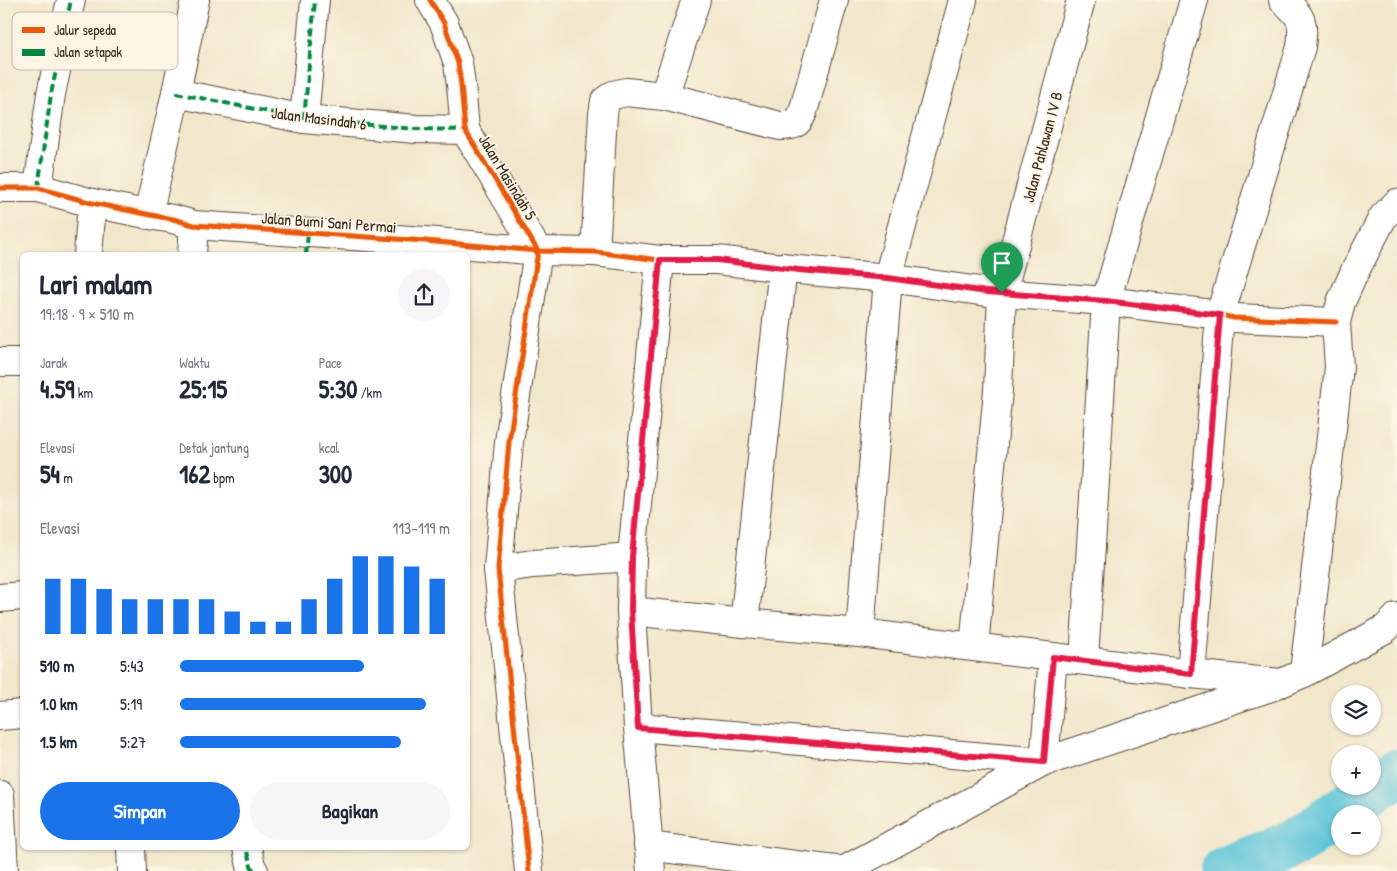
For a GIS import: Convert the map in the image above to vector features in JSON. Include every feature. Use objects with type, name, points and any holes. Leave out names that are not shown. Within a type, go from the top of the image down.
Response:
[{"type":"street","points":[[148,215],[195,0]]},
{"type":"street","points":[[304,119],[315,0]]},
{"type":"street","name":"Jalan Masindah 5","points":[[430,0],[444,23],[458,63],[464,130],[538,251]]},
{"type":"street","points":[[664,96],[696,0]]},
{"type":"street","points":[[596,252],[605,101],[613,95],[626,92],[664,96],[780,126],[791,126],[799,121],[834,0]]},
{"type":"street","points":[[860,633],[888,278],[963,0]]},
{"type":"street","name":"Jalan Pahlawan IV B","points":[[974,647],[998,390],[1002,293],[1081,0]]},
{"type":"street","points":[[1084,660],[1106,301],[1194,0]]},
{"type":"street","points":[[1191,674],[1220,315],[1301,48],[1303,34],[1302,22],[1296,10],[1283,0]]},
{"type":"street","points":[[38,188],[56,70]]},
{"type":"street","name":"Jalan Masindah 6","points":[[176,93],[304,119],[416,129],[464,130]]},
{"type":"street","name":"Jalan Bumi Sani Permai","points":[[0,188],[38,188],[92,203],[194,225],[307,244],[596,252],[660,260],[717,260],[888,278],[1002,293],[1106,301],[1234,318],[1336,322]]},
{"type":"street","points":[[88,252],[92,203]]},
{"type":"street","points":[[1292,678],[1339,366],[1336,322],[1341,302],[1355,271],[1392,216]]},
{"type":"street","points":[[192,252],[194,225]]},
{"type":"street","points":[[529,871],[498,569],[509,442],[538,251]]},
{"type":"street","points":[[660,260],[632,557],[631,611],[638,728],[650,858],[843,871],[1044,762],[1292,678],[1386,629],[1397,617]]},
{"type":"street","points":[[744,623],[783,267]]},
{"type":"street","points":[[0,362],[20,362]]},
{"type":"street","points":[[498,569],[533,564],[632,557]]},
{"type":"street","points":[[0,598],[20,596]]},
{"type":"street","points":[[631,611],[860,633],[1191,674],[1292,678]]},
{"type":"street","points":[[1044,762],[1053,657]]},
{"type":"street","points":[[0,716],[20,714]]},
{"type":"street","points":[[638,728],[1044,762]]},
{"type":"street","points":[[0,795],[4,871]]},
{"type":"street","points":[[131,850],[132,871]]},
{"type":"street","points":[[247,850],[254,871]]},
{"type":"waterway","points":[[1224,871],[1295,843],[1397,773]]},
{"type":"marked path","points":[[68,12],[71,0]]},
{"type":"marked path","points":[[304,119],[315,0]]},
{"type":"marked path","points":[[38,188],[56,70]]},
{"type":"marked path","points":[[176,93],[304,119],[416,129],[465,130]]},
{"type":"marked path","points":[[306,252],[308,233]]},
{"type":"marked path","points":[[247,852],[254,871]]},
{"type":"cycle path","points":[[430,0],[444,23],[458,63],[465,130],[538,251],[509,442],[498,569],[529,871]]},
{"type":"cycle path","points":[[0,188],[38,188],[92,203],[194,225],[538,251],[595,252],[660,260],[717,260],[888,278],[987,292],[1106,301],[1234,318],[1336,322]]},
{"type":"route","points":[[660,260],[717,260],[888,278],[1002,293],[1106,301],[1220,315],[1191,674],[1053,657],[1044,762],[638,728],[631,611],[632,557],[660,260]]}]
